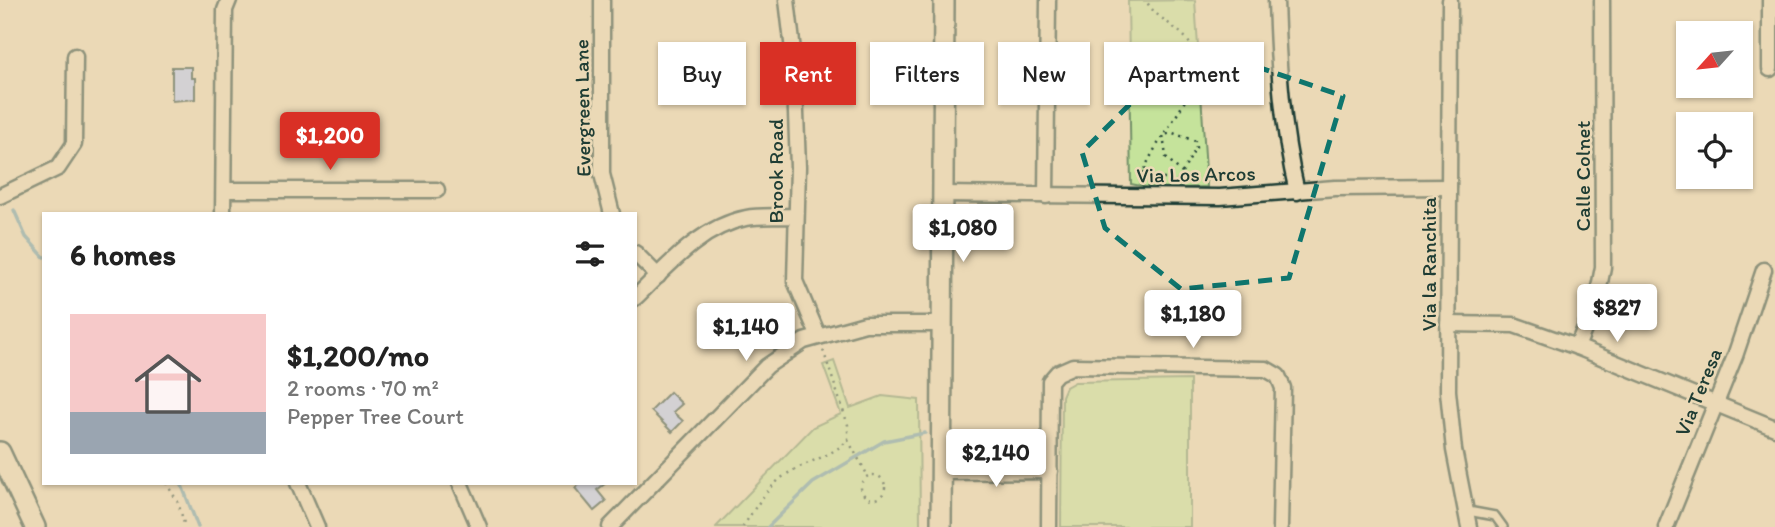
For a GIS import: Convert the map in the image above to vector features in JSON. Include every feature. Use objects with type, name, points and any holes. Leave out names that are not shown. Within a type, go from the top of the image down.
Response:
[{"type":"street","points":[[223,212],[225,10],[229,0]]},
{"type":"street","name":"Evergreen Lane","points":[[602,0],[603,174],[612,212]]},
{"type":"street","points":[[941,527],[944,0]]},
{"type":"street","points":[[1046,195],[1048,0]]},
{"type":"street","points":[[1276,0],[1278,71],[1286,146],[1297,192]]},
{"type":"street","name":"Via la Ranchita","points":[[1450,0],[1448,391],[1454,450],[1469,527]]},
{"type":"street","name":"Calle Colnet","points":[[1577,347],[1597,298],[1603,267],[1602,0]]},
{"type":"street","points":[[1770,0],[1770,69]]},
{"type":"street","name":"Brook Road","points":[[788,1],[794,59],[798,167],[795,281],[818,335]]},
{"type":"street","points":[[0,196],[58,168],[74,144],[75,56]]},
{"type":"street","name":"Via Los Arcos","points":[[943,194],[1179,197],[1449,187]]},
{"type":"street","points":[[224,190],[437,190]]},
{"type":"street","points":[[637,296],[694,242],[724,225],[746,218],[795,216]]},
{"type":"street","points":[[637,255],[658,276]]},
{"type":"street","name":"Via Teresa","points":[[1666,527],[1716,405],[1764,270]]},
{"type":"street","points":[[610,527],[767,366],[804,341],[865,324],[943,324]]},
{"type":"street","points":[[1448,324],[1514,325],[1577,347],[1775,428]]},
{"type":"street","points":[[1049,527],[1050,381],[1057,373],[1073,366],[1266,369],[1278,376],[1283,388],[1280,527]]},
{"type":"street","points":[[0,452],[34,527]]},
{"type":"street","points":[[942,472],[1049,471]]},
{"type":"street","points":[[299,485],[317,527]]},
{"type":"street","points":[[461,485],[478,527]]},
{"type":"lane","points":[[1468,511],[1495,516],[1503,527]]},
{"type":"path","points":[[1140,197],[1147,158],[1195,82],[1191,47],[1146,0]]},
{"type":"path","points":[[1163,135],[1173,132],[1195,141],[1196,148],[1182,173],[1179,197]]},
{"type":"path","points":[[1163,135],[1166,157],[1182,173]]},
{"type":"path","points":[[1143,172],[1164,179],[1180,180]]},
{"type":"path","points":[[818,335],[849,425],[848,440],[868,476]]},
{"type":"path","points":[[743,527],[757,503],[780,479],[831,454],[848,440]]},
{"type":"path","points":[[876,475],[884,483],[884,491],[880,497],[868,498],[862,493],[862,481],[868,476],[876,475]]},
{"type":"path","points":[[167,485],[178,502],[185,527]]},
{"type":"highlighted area","points":[[1234,59],[1343,96],[1289,278],[1181,289],[1105,228],[1082,152],[1167,67]]},
{"type":"green space","points":[[1195,0],[1198,42],[1129,42],[1128,1]]},
{"type":"green space","points":[[1130,105],[1202,105],[1207,187],[1155,189],[1131,184]]},
{"type":"green space","points":[[834,361],[850,408],[882,396],[919,400],[920,527],[716,527],[813,427],[841,414],[823,365]]},
{"type":"green space","points":[[1190,380],[1190,527],[1061,527],[1062,396],[1066,387],[1075,382]]},
{"type":"building","points":[[172,67],[191,67],[191,78],[195,78],[195,99],[172,101]]},
{"type":"building","points":[[670,392],[682,404],[673,412],[683,421],[672,432],[651,411]]},
{"type":"building","points":[[579,485],[603,485],[597,490],[606,501],[594,511],[575,488]]},
{"type":"waterway","points":[[14,210],[26,237],[42,255]]},
{"type":"waterway","points":[[768,527],[813,483],[884,441],[925,433]]},
{"type":"waterway","points":[[182,485],[198,527]]}]
